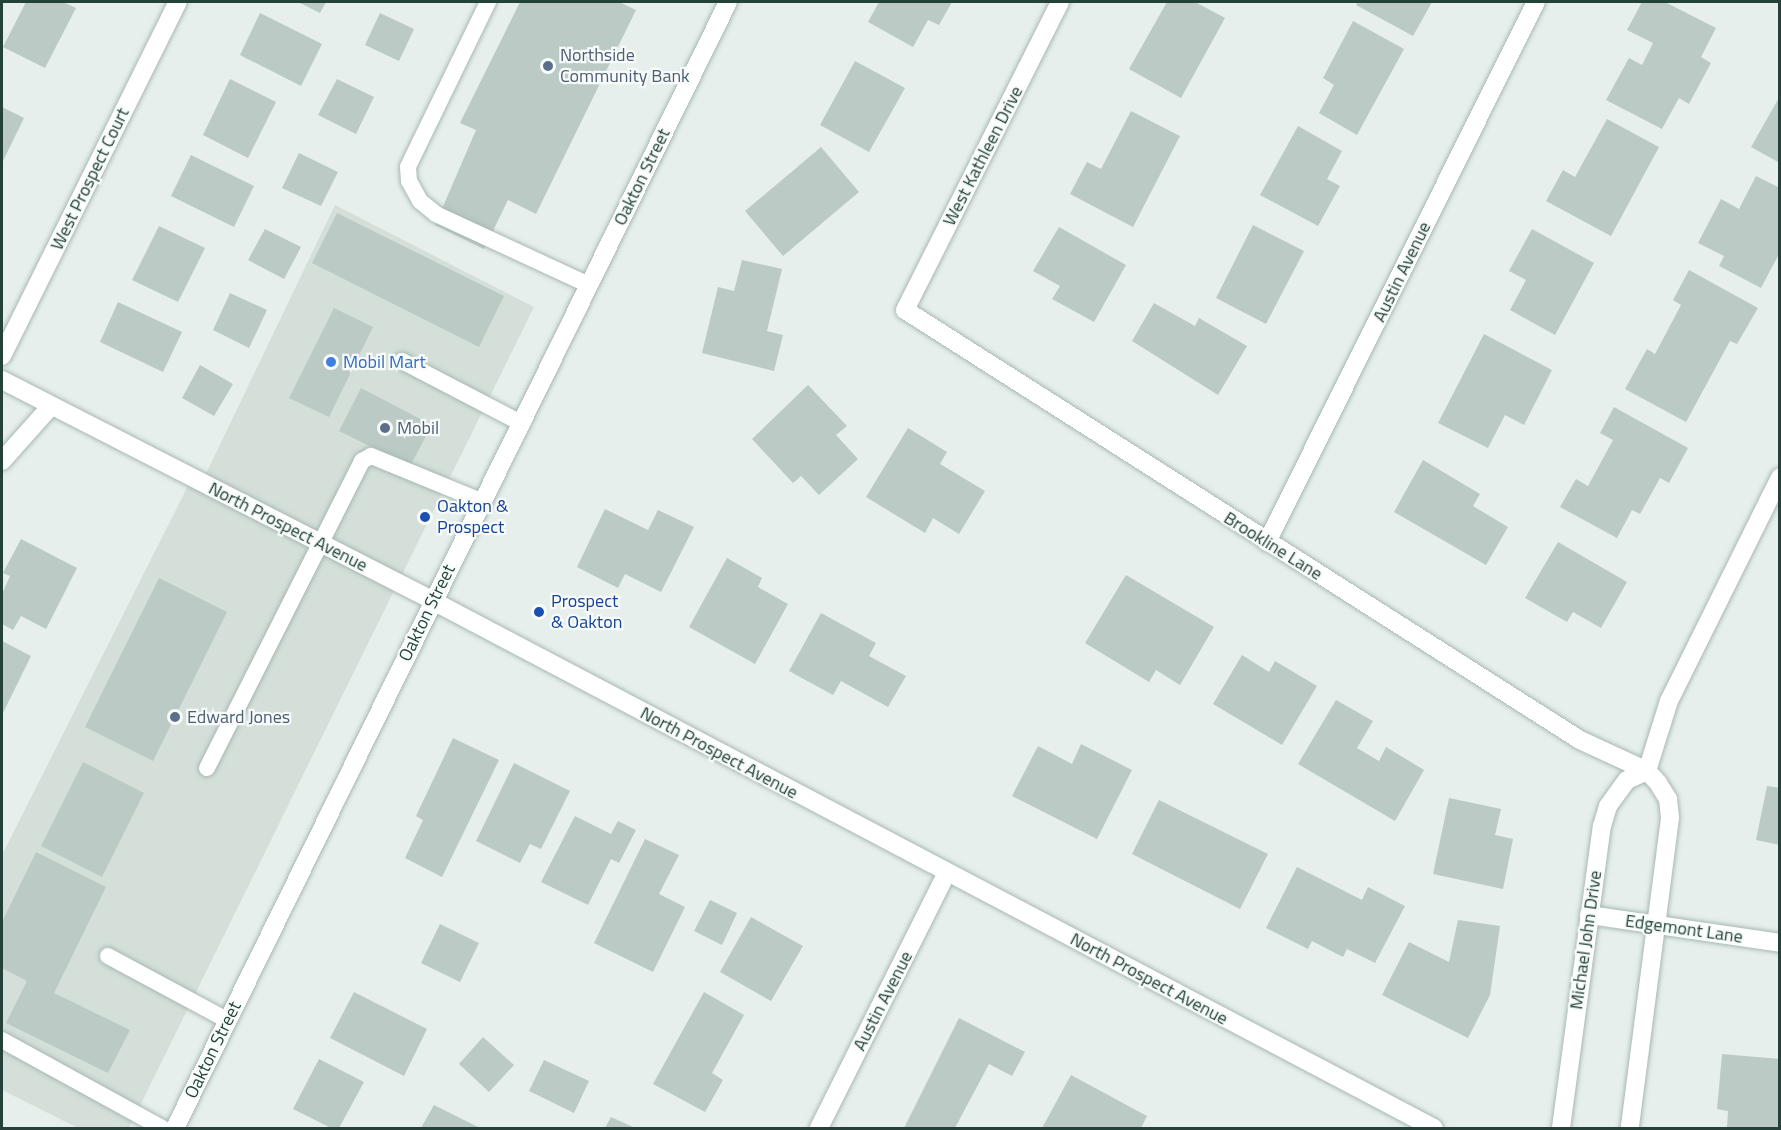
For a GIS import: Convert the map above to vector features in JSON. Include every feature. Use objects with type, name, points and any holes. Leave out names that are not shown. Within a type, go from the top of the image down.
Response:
[{"type":"street","name":"West Prospect Court","points":[[2,356],[178,2]]},
{"type":"street","name":"Oakton Street","points":[[175,1128],[728,2]]},
{"type":"street","name":"West Kathleen Drive","points":[[905,310],[1060,2]]},
{"type":"street","name":"Austin Avenue","points":[[1267,542],[1536,2]]},
{"type":"street","name":"Brookline Lane","points":[[905,310],[1580,740],[1647,771]]},
{"type":"street","name":"North Prospect Avenue","points":[[2,380],[433,601],[946,874],[1434,1128]]},
{"type":"street","points":[[2,460],[51,406]]},
{"type":"street","points":[[1630,1128],[1670,818],[1668,799],[1647,771],[1669,701],[1779,477]]},
{"type":"street","name":"Michael John Drive","points":[[1561,1128],[1602,826],[1608,806],[1627,780],[1647,771]]},
{"type":"street","name":"Austin Avenue","points":[[819,1128],[946,874]]},
{"type":"street","name":"Edgemont Lane","points":[[1589,915],[1779,943]]},
{"type":"lane","points":[[488,2],[408,167],[409,181],[420,201],[436,214],[589,285]]},
{"type":"lane","points":[[402,361],[521,423]]},
{"type":"lane","points":[[207,768],[362,461],[370,456],[483,502]]},
{"type":"lane","points":[[108,956],[228,1020]]},
{"type":"lane","points":[[2,1040],[162,1128]]},
{"type":"shaded area","points":[[335,205],[534,307],[129,1128],[78,1128],[2,1090],[2,855],[193,476],[203,480]]},
{"type":"building","points":[[26,2],[63,2],[76,8],[45,68],[3,47]]},
{"type":"building","points":[[298,2],[326,2],[320,13]]},
{"type":"building","name":"Northside Community Bank","points":[[520,2],[619,2],[636,10],[536,214],[508,200],[484,249],[435,225],[476,130],[460,123]]},
{"type":"building","points":[[879,2],[952,2],[939,25],[928,20],[913,47],[868,22]]},
{"type":"building","points":[[1167,2],[1195,2],[1225,18],[1181,98],[1129,69]]},
{"type":"building","points":[[1358,2],[1432,2],[1413,36],[1356,5]]},
{"type":"building","points":[[1642,2],[1665,2],[1716,28],[1701,57],[1711,63],[1689,104],[1679,98],[1662,129],[1606,100],[1629,58],[1642,65],[1653,43],[1627,30]]},
{"type":"building","points":[[260,13],[322,44],[301,86],[240,55]]},
{"type":"building","points":[[380,13],[414,29],[399,61],[365,45]]},
{"type":"building","points":[[1353,21],[1404,49],[1357,135],[1319,113],[1334,85],[1323,78]]},
{"type":"building","points":[[855,61],[905,88],[869,152],[820,125]]},
{"type":"building","points":[[230,79],[276,102],[248,158],[203,135]]},
{"type":"building","points":[[337,79],[374,97],[356,134],[318,115]]},
{"type":"building","points":[[1780,96],[1780,163],[1751,147]]},
{"type":"building","points":[[2,107],[24,118],[2,163]]},
{"type":"building","points":[[1131,111],[1180,136],[1133,227],[1070,194],[1087,162],[1101,169]]},
{"type":"building","points":[[1607,119],[1659,147],[1611,236],[1546,201],[1563,170],[1575,177]]},
{"type":"building","points":[[1298,126],[1342,151],[1327,179],[1340,186],[1318,226],[1260,195]]},
{"type":"building","points":[[821,147],[859,192],[783,256],[745,211]]},
{"type":"building","points":[[299,153],[338,172],[321,206],[282,188]]},
{"type":"building","points":[[191,155],[254,186],[234,227],[171,196]]},
{"type":"building","points":[[1756,176],[1780,188],[1780,252],[1761,288],[1719,266],[1724,256],[1698,243],[1721,199],[1739,209]]},
{"type":"building","points":[[337,213],[504,296],[479,347],[312,263]]},
{"type":"building","points":[[1253,225],[1304,251],[1266,324],[1216,298]]},
{"type":"building","points":[[159,226],[205,248],[178,302],[132,280]]},
{"type":"building","points":[[1059,227],[1126,265],[1094,322],[1052,299],[1060,286],[1033,271]]},
{"type":"building","points":[[265,229],[301,247],[284,279],[248,260]]},
{"type":"building","points":[[1532,229],[1594,263],[1555,335],[1510,310],[1526,280],[1509,271]]},
{"type":"building","points":[[742,260],[782,269],[767,331],[783,335],[774,371],[702,353],[718,287],[734,291]]},
{"type":"building","points":[[1689,270],[1758,308],[1737,344],[1730,341],[1686,422],[1625,389],[1647,349],[1655,354],[1681,305],[1673,300]]},
{"type":"building","points":[[230,293],[267,310],[249,348],[213,330]]},
{"type":"building","points":[[118,302],[182,332],[163,372],[100,342]]},
{"type":"building","points":[[1154,303],[1195,326],[1199,318],[1247,346],[1218,395],[1132,341]]},
{"type":"building","name":"Mobil Mart","points":[[334,308],[373,327],[329,417],[289,398]]},
{"type":"building","points":[[1484,334],[1552,370],[1524,425],[1505,415],[1488,448],[1438,423]]},
{"type":"building","points":[[200,365],[233,384],[214,416],[182,398]]},
{"type":"building","points":[[808,385],[847,426],[836,435],[858,459],[819,495],[801,476],[793,483],[752,439]]},
{"type":"building","name":"Mobil","points":[[361,388],[432,425],[410,466],[339,431]]},
{"type":"building","points":[[1614,407],[1688,448],[1669,483],[1660,478],[1640,514],[1632,510],[1617,538],[1560,507],[1576,479],[1588,486],[1613,440],[1600,433]]},
{"type":"building","points":[[908,428],[947,452],[940,464],[985,491],[959,534],[933,518],[925,533],[866,497]]},
{"type":"building","points":[[1423,460],[1480,494],[1473,506],[1508,527],[1486,565],[1394,512]]},
{"type":"building","points":[[605,509],[648,530],[658,510],[694,527],[661,592],[625,574],[618,588],[577,567]]},
{"type":"building","points":[[21,539],[77,568],[46,629],[21,616],[13,630],[2,624],[2,594],[10,576],[3,573]]},
{"type":"building","points":[[1558,542],[1627,582],[1601,628],[1573,612],[1567,622],[1525,598]]},
{"type":"building","points":[[727,558],[762,578],[758,587],[788,604],[755,664],[689,627]]},
{"type":"building","points":[[1126,575],[1214,627],[1180,685],[1156,670],[1149,682],[1085,643]]},
{"type":"building","points":[[159,578],[227,612],[153,761],[85,727]]},
{"type":"building","points":[[821,613],[876,643],[869,656],[906,676],[888,707],[841,681],[833,695],[789,671]]},
{"type":"building","points":[[2,641],[31,656],[2,715]]},
{"type":"building","points":[[1242,655],[1269,672],[1275,661],[1317,686],[1282,745],[1213,704]]},
{"type":"building","points":[[1336,700],[1373,721],[1357,748],[1379,761],[1386,747],[1424,770],[1395,821],[1298,764]]},
{"type":"building","points":[[453,738],[499,760],[442,877],[405,858],[423,820],[416,816]]},
{"type":"building","points":[[1081,744],[1132,770],[1097,839],[1012,796],[1038,746],[1072,764]]},
{"type":"building","points":[[83,762],[144,793],[102,877],[41,846]]},
{"type":"building","points":[[514,763],[570,791],[541,849],[530,844],[520,863],[476,841]]},
{"type":"building","points":[[1767,786],[1780,788],[1780,845],[1756,840]]},
{"type":"building","points":[[1449,798],[1501,809],[1495,835],[1513,839],[1503,889],[1433,874]]},
{"type":"building","points":[[1159,800],[1268,854],[1240,909],[1132,854]]},
{"type":"building","points":[[575,816],[611,834],[618,821],[636,830],[619,863],[611,859],[588,905],[541,882]]},
{"type":"building","points":[[645,839],[679,855],[659,894],[685,907],[653,972],[594,943]]},
{"type":"building","points":[[36,852],[106,887],[54,993],[130,1030],[108,1073],[6,1023],[27,981],[2,968],[2,922]]},
{"type":"building","points":[[1297,867],[1362,900],[1368,887],[1405,906],[1375,963],[1347,949],[1343,957],[1312,941],[1308,949],[1266,928]]},
{"type":"building","points":[[710,900],[737,913],[722,945],[694,931]]},
{"type":"building","points":[[751,917],[803,946],[771,1001],[720,972]]},
{"type":"building","points":[[1458,920],[1500,926],[1490,995],[1468,1038],[1382,995],[1409,942],[1449,962]]},
{"type":"building","points":[[440,924],[479,943],[460,982],[421,963]]},
{"type":"building","points":[[354,992],[427,1029],[404,1076],[330,1038]]},
{"type":"building","points":[[704,992],[744,1015],[712,1073],[723,1080],[705,1112],[653,1084]]},
{"type":"building","points":[[959,1018],[1025,1052],[1012,1076],[989,1064],[955,1128],[904,1128]]},
{"type":"building","points":[[483,1037],[514,1065],[489,1092],[459,1064]]},
{"type":"building","points":[[1722,1054],[1780,1059],[1779,1128],[1727,1128],[1728,1111],[1717,1109]]},
{"type":"building","points":[[319,1059],[364,1082],[339,1128],[331,1128],[293,1109]]},
{"type":"building","points":[[544,1060],[589,1081],[574,1113],[529,1091]]},
{"type":"building","points":[[1071,1075],[1147,1116],[1141,1128],[1042,1128]]},
{"type":"building","points":[[434,1105],[480,1128],[421,1128]]},
{"type":"building","points":[[611,1117],[635,1128],[605,1128]]},
{"type":"place","name":"Northside Community Bank","points":[[548,66]]},
{"type":"place","name":"Mobil Mart","points":[[331,362]]},
{"type":"place","name":"Mobil","points":[[385,428]]},
{"type":"place","name":"Oakton & Prospect","points":[[425,517]]},
{"type":"place","name":"Prospect & Oakton","points":[[539,612]]},
{"type":"place","name":"Edward Jones","points":[[175,717]]}]
